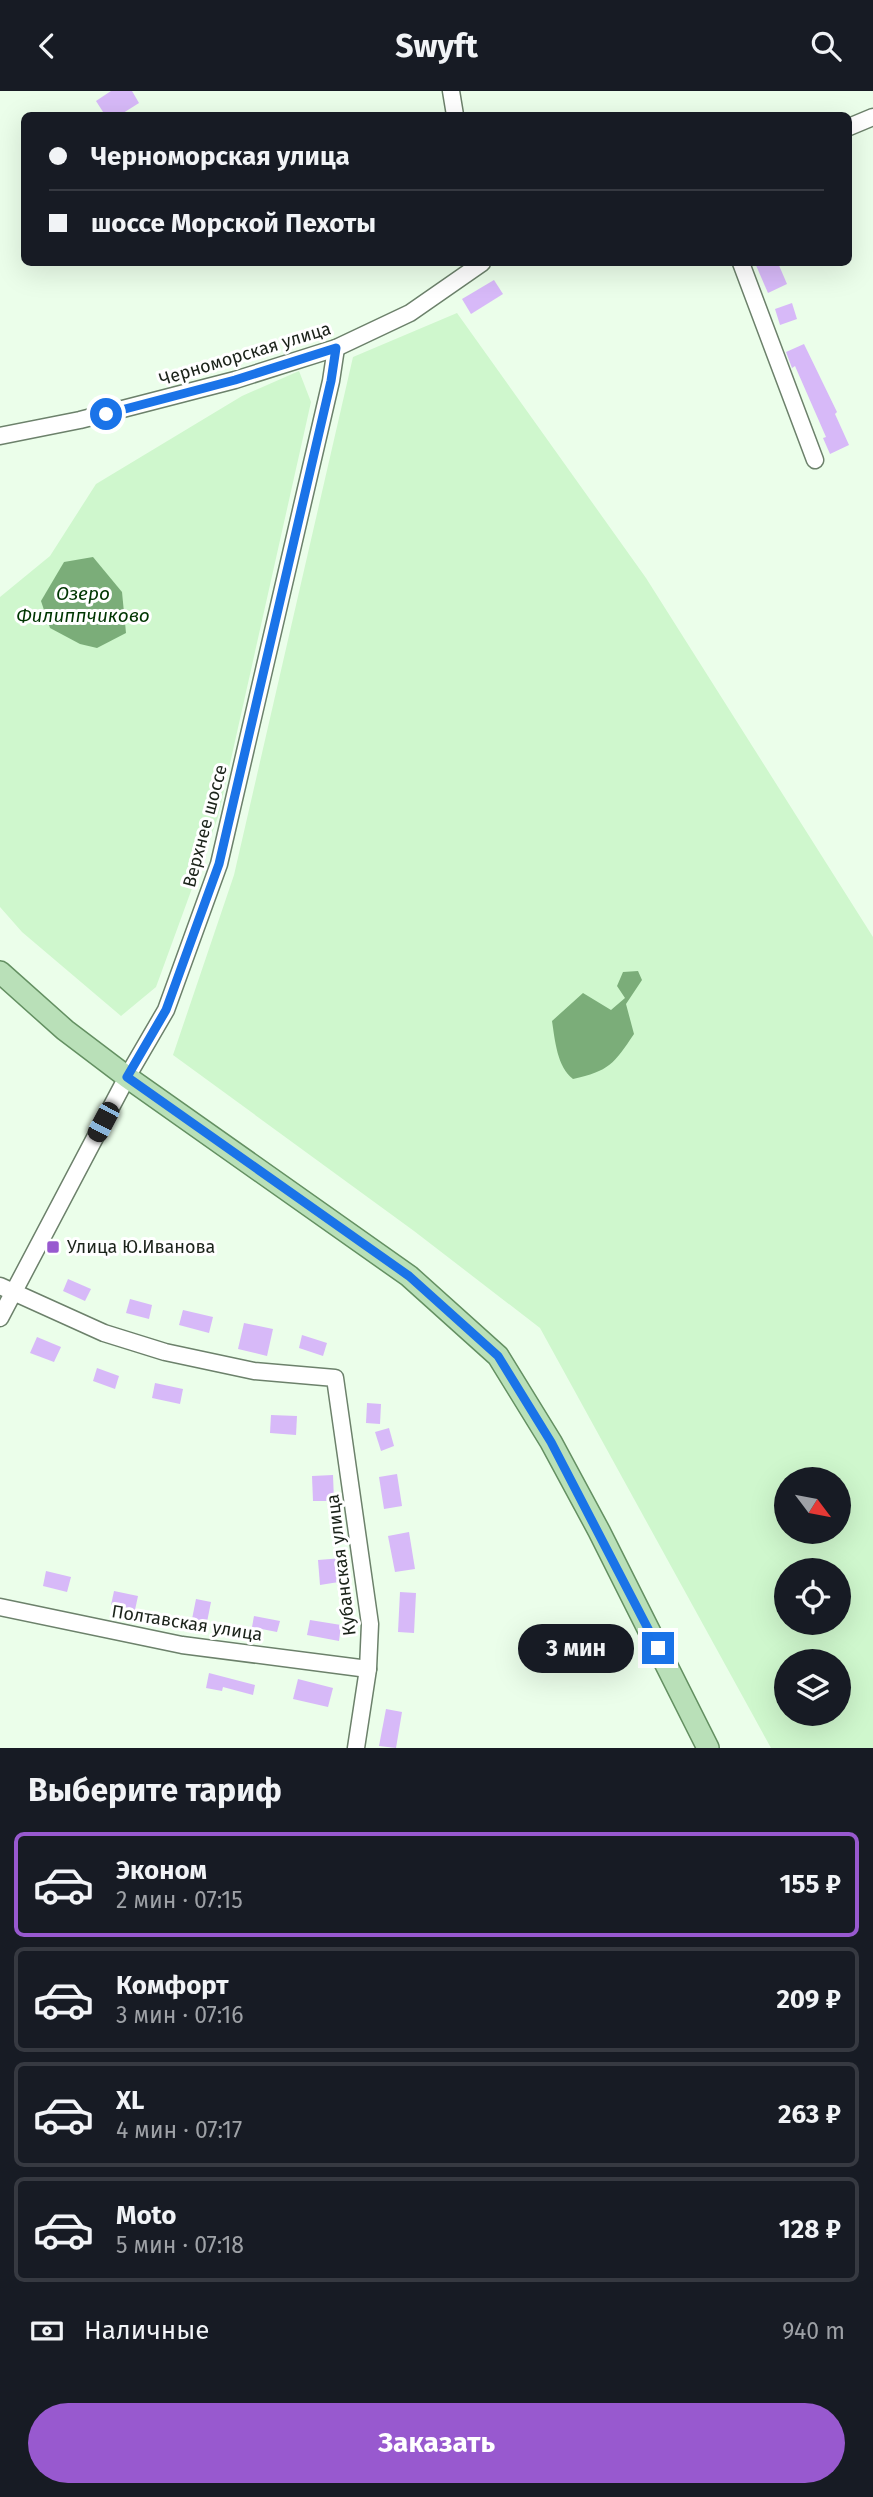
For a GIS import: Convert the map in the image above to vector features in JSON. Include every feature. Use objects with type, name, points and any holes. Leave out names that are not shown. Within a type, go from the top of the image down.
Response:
[{"type":"main road","points":[[0,972],[65,1030],[127,1077],[409,1276],[498,1356],[551,1442],[599,1531],[708,1748]]},
{"type":"street","points":[[452,91],[455,112]]},
{"type":"street","points":[[852,126],[873,117]]},
{"type":"street","name":"Черноморская улица","points":[[0,436],[80,420],[235,380],[336,348],[410,313],[478,266]]},
{"type":"street","points":[[742,266],[815,460]]},
{"type":"street","name":"Верхнее шоссе","points":[[0,1318],[7,1289],[166,1010],[219,864],[331,381],[336,348]]},
{"type":"street","name":"Кубанская улица","points":[[7,1289],[104,1332],[165,1352],[254,1371],[335,1378],[370,1624],[368,1669],[356,1748]]},
{"type":"street","name":"Полтавская улица","points":[[0,1607],[182,1646],[368,1669]]},
{"type":"shaded area","points":[[457,313],[646,578],[873,937],[873,1748],[771,1748],[540,1328],[414,1231],[173,1055],[234,875],[353,357]]},
{"type":"shaded area","points":[[299,371],[311,402],[218,817],[156,987],[121,1016],[22,932],[0,907],[0,597],[50,556],[96,484],[242,396]]},
{"type":"water","name":"Озеро Филиппчиково","points":[[93,557],[122,592],[126,633],[97,648],[80,644],[50,628],[41,601],[64,562]]},
{"type":"water","points":[[638,971],[642,980],[626,1004],[634,1034],[610,1065],[595,1073],[573,1079],[560,1060],[552,1021],[583,993],[611,1010],[625,998],[617,986],[623,972]]},
{"type":"building","points":[[111,91],[132,91],[139,103],[125,112],[103,112],[96,101]]},
{"type":"building","points":[[756,266],[779,266],[787,284],[768,293]]},
{"type":"building","points":[[494,280],[503,294],[471,314],[462,299]]},
{"type":"building","points":[[792,303],[797,319],[780,325],[775,309]]},
{"type":"building","points":[[804,344],[837,412],[835,414],[849,445],[830,454],[823,438],[826,437],[795,366],[792,368],[786,352]]},
{"type":"building","points":[[68,1279],[91,1289],[85,1301],[63,1291]]},
{"type":"building","points":[[130,1299],[152,1305],[149,1319],[126,1313]]},
{"type":"building","points":[[183,1310],[213,1317],[209,1333],[179,1325]]},
{"type":"building","points":[[244,1323],[273,1329],[267,1356],[238,1349]]},
{"type":"building","points":[[302,1335],[327,1343],[323,1356],[299,1348]]},
{"type":"building","points":[[37,1337],[61,1347],[54,1362],[30,1353]]},
{"type":"building","points":[[97,1368],[119,1376],[115,1389],[93,1381]]},
{"type":"building","points":[[155,1383],[183,1389],[180,1404],[152,1398]]},
{"type":"building","points":[[367,1403],[381,1404],[380,1424],[366,1423]]},
{"type":"building","points":[[271,1415],[297,1416],[296,1435],[270,1433]]},
{"type":"building","points":[[389,1428],[394,1446],[381,1451],[375,1432]]},
{"type":"building","points":[[397,1474],[402,1506],[384,1509],[379,1477]]},
{"type":"building","points":[[333,1475],[334,1501],[313,1501],[312,1476]]},
{"type":"building","points":[[409,1532],[415,1569],[395,1572],[388,1536]]},
{"type":"building","points":[[343,1558],[345,1581],[320,1585],[318,1560]]},
{"type":"building","points":[[46,1571],[71,1577],[67,1592],[43,1586]]},
{"type":"building","points":[[114,1591],[138,1596],[135,1610],[111,1605]]},
{"type":"building","points":[[400,1592],[416,1593],[414,1633],[398,1632]]},
{"type":"building","points":[[196,1599],[211,1602],[207,1622],[192,1619]]},
{"type":"building","points":[[254,1616],[280,1621],[277,1632],[252,1627]]},
{"type":"building","points":[[310,1620],[341,1625],[339,1641],[307,1635]]},
{"type":"building","points":[[209,1673],[255,1685],[253,1695],[223,1687],[222,1691],[206,1688]]},
{"type":"building","points":[[298,1679],[333,1688],[328,1707],[293,1699]]},
{"type":"building","points":[[386,1709],[402,1712],[396,1748],[379,1746]]},
{"type":"place","name":"Улица Ю.Иванова","points":[[53,1247]]},
{"type":"route","points":[[106,414],[235,380],[336,348],[331,381],[219,864],[166,1010],[127,1077],[409,1276],[498,1356],[551,1442],[658,1648]]}]
